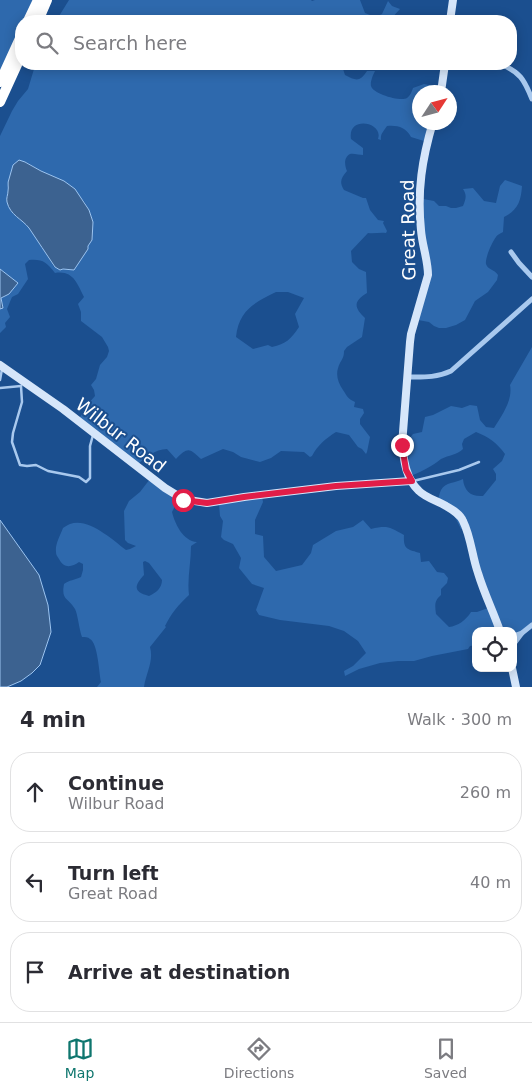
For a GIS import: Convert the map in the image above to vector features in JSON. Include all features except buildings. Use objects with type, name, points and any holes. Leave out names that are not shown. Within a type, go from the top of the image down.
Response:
[{"type":"highway","points":[[31,15],[38,0]]},
{"type":"highway","points":[[41,15],[48,0]]},
{"type":"highway","points":[[0,82],[15,49]]},
{"type":"highway","points":[[0,102],[15,69]]},
{"type":"street","points":[[451,15],[453,0]]},
{"type":"street","points":[[442,85],[444,70]]},
{"type":"street","points":[[512,70],[526,84],[532,99]]},
{"type":"street","name":"Great Road","points":[[431,130],[420,181],[420,218],[428,276],[411,334],[402,445],[406,470],[419,492],[454,510],[462,519],[484,593],[498,627]]},
{"type":"street","points":[[511,252],[532,278]]},
{"type":"street","points":[[407,377],[432,377],[451,371],[532,298]]},
{"type":"street","name":"Wilbur Road","points":[[1,366],[94,432],[183,500],[207,503],[336,486],[412,481]]},
{"type":"street","points":[[517,640],[532,625]]},
{"type":"street","points":[[517,635],[522,633]]},
{"type":"street","points":[[513,672],[516,687]]},
{"type":"lane","points":[[0,380],[1,366]]},
{"type":"lane","points":[[0,388],[30,385]]},
{"type":"lane","points":[[21,386],[22,402],[12,442],[20,465],[36,466],[48,471],[79,477],[86,482],[90,478],[90,446],[94,432]]},
{"type":"lane","points":[[412,481],[459,470],[479,462]]},
{"type":"shaded area","points":[[0,0],[38,0],[31,15],[15,15],[15,49],[0,82]]},
{"type":"shaded area","points":[[69,0],[360,0],[365,13],[370,15],[60,15]]},
{"type":"shaded area","points":[[388,1],[392,6],[400,9],[394,15],[380,15]]},
{"type":"shaded area","points":[[34,70],[343,70],[345,75],[355,79],[360,79],[367,71],[375,71],[371,86],[377,92],[394,98],[404,99],[410,95],[412,90],[412,130],[429,130],[424,141],[411,137],[407,131],[398,126],[387,126],[381,136],[381,140],[378,139],[376,128],[371,125],[359,124],[354,126],[351,131],[351,139],[363,148],[363,155],[350,154],[348,156],[345,160],[347,171],[341,182],[344,190],[366,198],[370,210],[378,220],[384,221],[383,223],[387,231],[386,233],[368,233],[351,251],[352,262],[359,269],[366,272],[367,293],[357,302],[358,311],[365,318],[362,337],[344,351],[337,374],[343,390],[355,402],[354,407],[363,409],[364,413],[360,419],[360,424],[370,437],[366,454],[349,435],[336,432],[322,442],[310,457],[304,452],[281,451],[271,458],[260,462],[241,457],[223,449],[201,459],[188,450],[176,459],[167,449],[163,449],[154,452],[137,465],[78,420],[95,396],[91,385],[96,379],[100,365],[107,357],[109,351],[102,337],[81,321],[81,312],[78,304],[84,297],[74,279],[66,274],[55,273],[47,264],[41,261],[29,260],[25,264],[28,279],[18,294],[12,297],[7,309],[10,317],[5,323],[6,327],[0,333],[0,309],[3,308],[1,298],[9,294],[0,269],[0,136],[18,101],[28,89]],"holes":[[[26,162],[84,201],[93,222],[92,240],[88,246],[54,267],[26,224],[9,208],[9,181],[13,165]],[[276,292],[288,292],[304,298],[295,314],[299,327],[285,343],[272,347],[268,345],[253,349],[236,337],[240,320],[254,304]]]},
{"type":"shaded area","points":[[19,160],[64,181],[75,189],[89,210],[93,222],[92,240],[74,270],[60,270],[55,267],[29,228],[13,214],[7,202],[8,180],[13,165]]},
{"type":"shaded area","points":[[505,180],[522,186],[521,196],[516,208],[504,217],[503,232],[494,239],[489,250],[486,264],[498,275],[497,280],[488,292],[475,301],[465,320],[456,325],[439,328],[429,322],[418,320],[426,271],[416,208],[418,198],[434,201],[439,206],[456,208],[464,204],[466,195],[463,189],[473,188],[484,201],[496,203],[500,186]]},
{"type":"shaded area","points":[[0,269],[18,283],[9,294],[1,298],[3,308],[0,309]]},
{"type":"shaded area","points":[[532,347],[532,622],[517,639],[517,627],[472,627],[472,646],[468,649],[414,661],[380,663],[359,669],[345,676],[344,671],[353,666],[366,653],[358,641],[344,631],[329,626],[280,620],[259,615],[256,610],[264,588],[252,584],[239,568],[241,558],[233,544],[221,537],[223,521],[220,516],[219,504],[262,496],[263,502],[255,520],[255,534],[263,536],[264,557],[276,571],[302,565],[311,553],[313,545],[336,531],[353,527],[363,520],[371,529],[388,528],[404,535],[405,546],[409,550],[420,553],[421,562],[429,561],[437,572],[444,573],[448,578],[447,583],[441,589],[441,595],[436,601],[435,608],[436,614],[449,627],[462,622],[471,612],[488,608],[463,529],[461,529],[452,511],[437,502],[443,487],[463,479],[465,487],[469,492],[483,496],[496,480],[496,474],[493,469],[502,461],[505,454],[492,441],[476,432],[464,439],[461,451],[409,476],[408,440],[413,434],[422,432],[425,417],[451,406],[462,408],[470,405],[477,406],[480,420],[486,427],[494,428],[508,402],[511,391],[510,385]]},
{"type":"shaded area","points":[[150,479],[179,498],[172,512],[175,522],[188,539],[197,542],[191,546],[189,595],[175,610],[166,627],[150,647],[150,662],[144,687],[97,687],[101,682],[95,646],[89,638],[82,637],[75,609],[63,593],[64,584],[81,577],[83,564],[79,562],[66,566],[63,564],[56,555],[56,546],[63,528],[77,523],[85,524],[100,531],[126,550],[136,546],[125,540],[124,511],[129,501],[140,492]],"holes":[[[143,562],[149,563],[162,580],[158,590],[149,596],[140,593],[137,588],[138,582],[144,575]]]},
{"type":"shaded area","points":[[0,520],[39,575],[48,605],[51,632],[40,665],[21,681],[7,687],[0,687]]},
{"type":"route","points":[[183,500],[207,503],[336,486],[412,481],[406,470],[402,445]]}]
